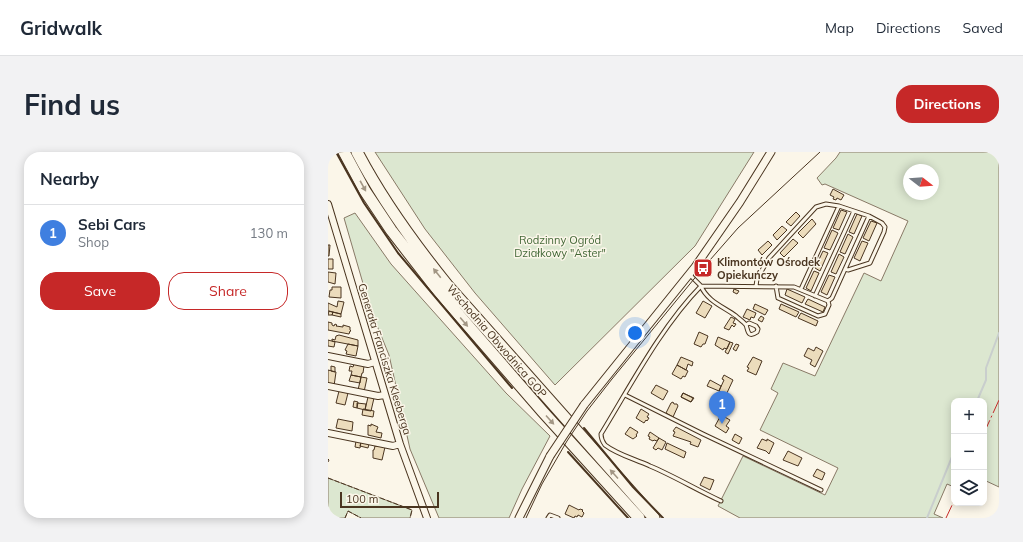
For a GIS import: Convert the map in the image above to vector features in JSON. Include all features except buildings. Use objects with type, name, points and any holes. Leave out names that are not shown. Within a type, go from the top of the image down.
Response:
[{"type":"highway","name":"Wschodnia Obwodnica GOP","points":[[344,152],[366,191],[391,230],[439,292],[527,394],[639,518]]},
{"type":"highway","name":"Wschodnia Obwodnica GOP","points":[[357,152],[378,190],[392,211],[443,280],[654,518]]},
{"type":"street","points":[[519,518],[550,456],[584,405],[689,274],[727,222],[771,152]]},
{"type":"street","name":"Generała Franciszka Kleeberga","points":[[328,204],[400,444],[427,518]]},
{"type":"street","points":[[328,356],[368,364],[375,362]]},
{"type":"street","points":[[328,386],[378,396],[385,395]]},
{"type":"street","points":[[328,433],[393,446],[400,444]]},
{"type":"lane","points":[[756,286],[757,279],[769,258],[808,214],[816,207],[826,204],[839,206],[869,216],[885,226],[884,232],[870,263],[848,270],[845,269]]},
{"type":"lane","points":[[801,289],[839,206]]},
{"type":"lane","points":[[816,296],[854,211]]},
{"type":"lane","points":[[828,301],[832,298],[869,216]]},
{"type":"lane","points":[[689,274],[712,300],[746,325],[746,328],[750,334],[757,332],[758,329],[756,326],[749,323],[746,325]]},
{"type":"lane","points":[[722,501],[650,466],[624,456],[604,443],[601,439],[601,434],[672,320],[688,299],[701,286],[794,287],[828,301]]},
{"type":"lane","points":[[776,286],[778,298],[818,316],[825,314],[829,306],[828,301]]},
{"type":"lane","points":[[625,394],[821,490]]},
{"type":"lane","points":[[548,518],[550,515],[558,518]]},
{"type":"green space","name":"Rodzinny Ogród Działkowy \"Aster\"","points":[[375,152],[754,152],[695,246],[555,385],[475,293],[425,229]]},
{"type":"green space","points":[[840,152],[999,152],[999,487],[987,481],[987,398],[951,398],[951,486],[947,484],[934,514],[943,518],[740,518],[718,506],[743,456],[825,495],[838,468],[760,430],[778,393],[771,389],[783,363],[815,376],[864,273],[881,281],[908,221],[825,184],[822,185],[817,178]]},
{"type":"green space","points":[[355,213],[391,264],[506,393],[550,436],[522,489],[509,518],[439,518],[410,449],[389,355],[371,311],[344,218]]},
{"type":"green space","points":[[328,478],[412,510],[410,518],[361,518],[348,511],[345,518],[328,518]]},
{"type":"waterway","points":[[978,398],[986,380],[986,368],[999,333]]},
{"type":"waterway","points":[[927,518],[951,459]]},
{"type":"tram line","points":[[526,518],[542,484],[567,441],[587,411],[612,379],[703,268],[738,228],[820,152]]},
{"type":"fence","points":[[328,478],[412,510],[410,518]]},
{"type":"fence","points":[[345,518],[348,511],[361,518]]},
{"type":"wall","points":[[336,152],[364,203],[398,253],[512,388]]},
{"type":"wall","points":[[584,428],[633,487],[663,518]]},
{"type":"wall","points":[[568,452],[628,518]]},
{"type":"power","points":[[987,426],[999,400]]},
{"type":"power","points":[[946,518],[952,506]]},
{"type":"place","name":"Klimontów Ośrodek Opiekuńczy","points":[[703,268]]},
{"type":"place","name":"Sebi Cars","points":[[722,424]]}]
